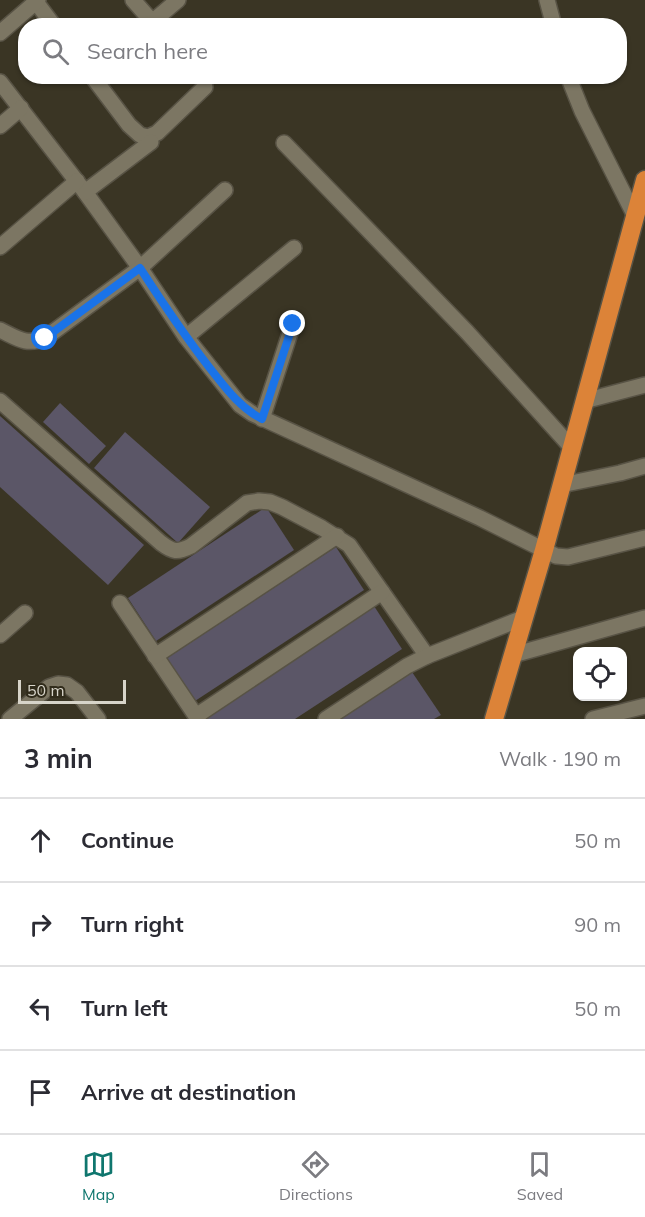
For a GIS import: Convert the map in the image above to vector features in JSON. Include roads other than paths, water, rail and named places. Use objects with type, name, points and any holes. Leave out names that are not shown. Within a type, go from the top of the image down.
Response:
[{"type":"highway","points":[[494,719],[572,448],[645,180]]},
{"type":"street","points":[[134,0],[149,18]]},
{"type":"street","points":[[160,18],[178,0]]},
{"type":"street","points":[[547,0],[552,18]]},
{"type":"street","points":[[0,33],[37,1],[49,18]]},
{"type":"street","points":[[0,82],[81,187],[140,268],[186,337],[240,405],[262,419],[480,518],[556,556],[568,557],[645,538]]},
{"type":"street","points":[[98,84],[129,125],[140,135],[148,137],[157,133],[205,87]]},
{"type":"street","points":[[571,84],[582,111],[635,216]]},
{"type":"street","points":[[0,126],[21,108]]},
{"type":"street","points":[[0,247],[81,187],[151,142]]},
{"type":"street","points":[[284,143],[467,332],[572,448]]},
{"type":"street","points":[[0,330],[27,342],[36,342],[45,338],[140,268],[225,190]]},
{"type":"street","points":[[186,337],[294,248]]},
{"type":"street","points":[[262,419],[293,324]]},
{"type":"street","points":[[584,401],[645,385]]},
{"type":"street","points":[[0,401],[171,550],[181,551],[191,546],[247,503],[259,501],[270,502],[282,507],[337,536],[349,545],[427,656]]},
{"type":"street","points":[[561,485],[645,466]]},
{"type":"street","points":[[155,656],[337,536]]},
{"type":"street","points":[[120,603],[197,717],[382,592]]},
{"type":"street","points":[[0,635],[25,613]]},
{"type":"street","points":[[326,719],[406,666],[523,618]]},
{"type":"street","points":[[513,655],[645,618]]},
{"type":"street","points":[[10,719],[49,687],[58,684],[67,685],[78,692],[98,719]]},
{"type":"street","points":[[593,719],[645,706]]}]
